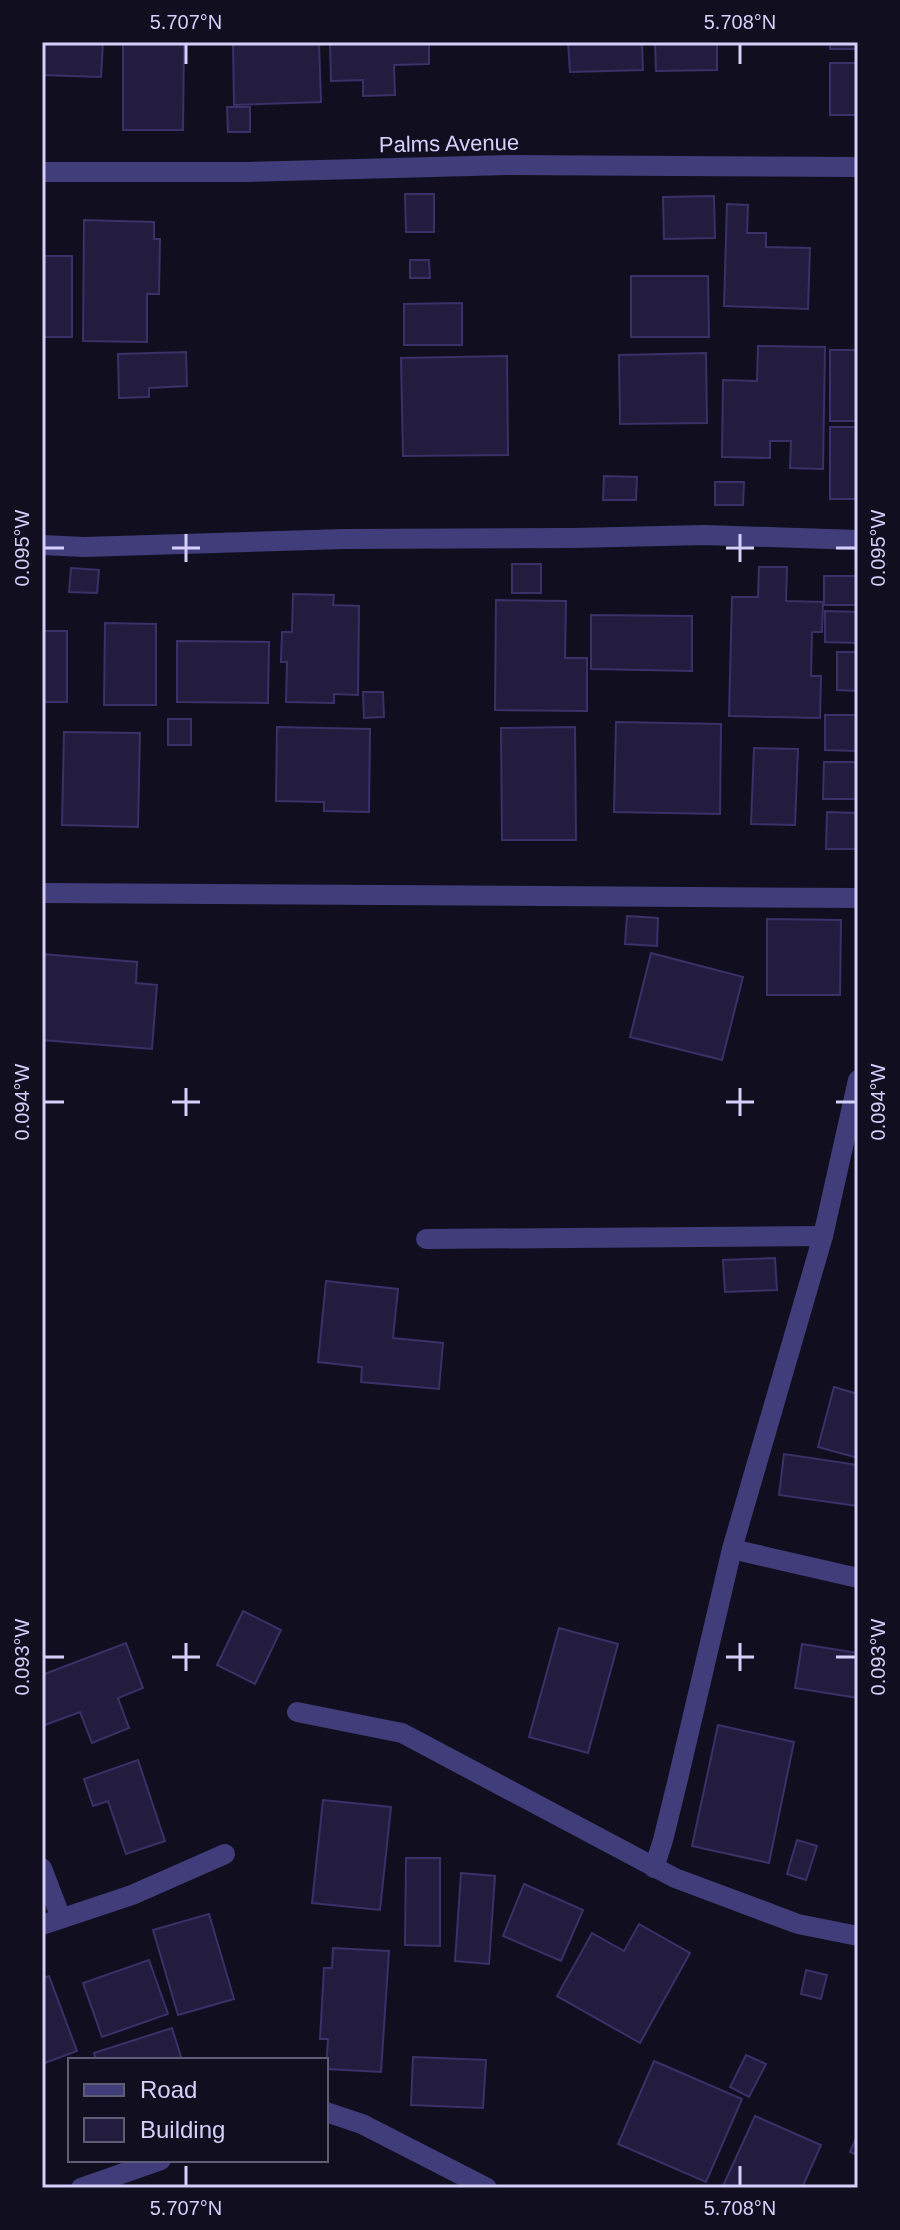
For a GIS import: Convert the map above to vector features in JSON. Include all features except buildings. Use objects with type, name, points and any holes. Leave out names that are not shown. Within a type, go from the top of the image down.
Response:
[{"type":"street","name":"Palms Avenue","points":[[42,172],[248,172],[508,165],[858,167]]},
{"type":"street","points":[[42,545],[84,547],[344,539],[705,535],[858,540]]},
{"type":"street","points":[[42,893],[858,898]]},
{"type":"street","points":[[654,1868],[732,1549],[852,1131],[858,1080]]},
{"type":"street","points":[[426,1239],[823,1236]]},
{"type":"street","points":[[732,1549],[858,1578]]},
{"type":"street","points":[[297,1712],[402,1733],[675,1878],[798,1924],[858,1936]]},
{"type":"street","points":[[42,1868],[52,1922],[132,1895],[225,1854]]},
{"type":"street","points":[[328,2113],[362,2124],[487,2188]]},
{"type":"street","points":[[81,2188],[155,2162]]}]
